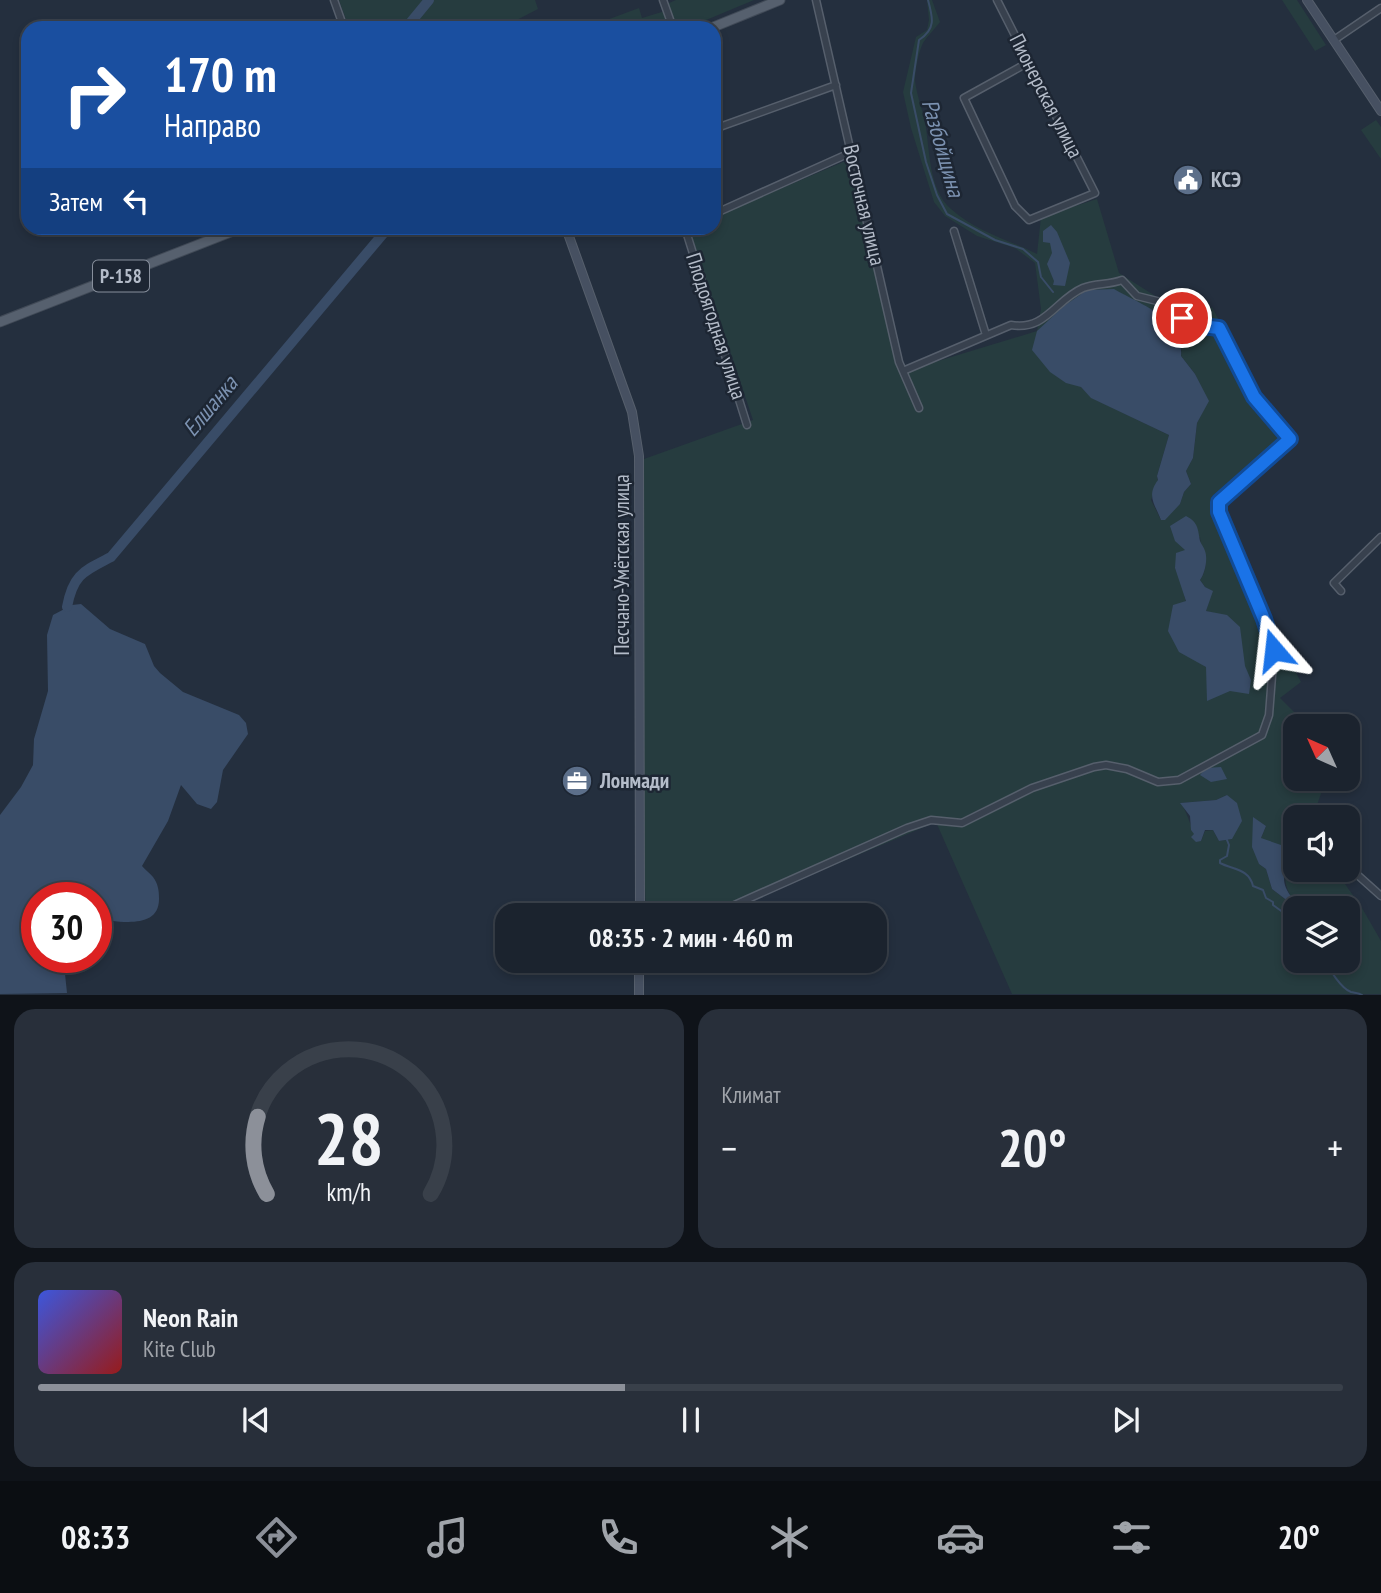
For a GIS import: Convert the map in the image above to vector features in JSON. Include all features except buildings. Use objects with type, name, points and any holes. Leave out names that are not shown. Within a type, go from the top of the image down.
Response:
[{"type":"main road","points":[[721,24],[780,0]]},
{"type":"main road","points":[[1307,0],[1381,111]]},
{"type":"main road","name":"Р-158","points":[[0,322],[223,235]]},
{"type":"main road","name":"Песчано-Умётская улица","points":[[569,235],[632,412],[639,456],[640,903]]},
{"type":"main road","points":[[639,973],[639,995]]},
{"type":"street","points":[[334,0],[342,21]]},
{"type":"street","points":[[663,0],[670,21]]},
{"type":"street","name":"Восточная улица","points":[[816,0],[899,362],[919,408]]},
{"type":"street","name":"Пионерская улица","points":[[997,0],[1029,62],[1095,193],[1029,220],[1015,206],[964,98],[1029,62]]},
{"type":"street","points":[[1334,40],[1381,8]]},
{"type":"street","points":[[721,126],[836,85]]},
{"type":"street","points":[[721,211],[852,152]]},
{"type":"street","points":[[954,231],[986,335]]},
{"type":"street","name":"Плодоягодная улица","points":[[687,235],[747,425]]},
{"type":"street","points":[[739,903],[907,828],[931,820],[962,823],[1032,788],[1094,767],[1118,767],[1158,782],[1179,780],[1262,735],[1269,716],[1274,650],[1264,619],[1219,512],[1219,502],[1290,439],[1254,397],[1219,328],[1192,325],[1165,303],[1137,296],[1122,280],[1082,288],[1037,324],[1024,327],[1011,325],[903,371]]},
{"type":"street","points":[[1341,591],[1334,583],[1381,537]]},
{"type":"street","points":[[1360,877],[1381,895]]},
{"type":"green space","points":[[339,0],[535,0],[538,9],[515,21],[346,21]]},
{"type":"green space","points":[[676,0],[754,0],[704,21],[604,21],[639,8],[642,18],[665,11],[662,2]]},
{"type":"green space","points":[[927,0],[932,0],[940,22],[923,43],[915,80],[934,180],[943,201],[960,217],[1037,254],[1041,217],[1097,199],[1119,273],[1190,318],[1212,307],[1254,388],[1287,431],[1222,508],[1301,682],[1280,698],[1296,714],[1283,714],[1283,791],[1322,791],[1317,805],[1283,805],[1283,858],[1261,838],[1266,826],[1253,818],[1259,864],[1266,869],[1272,889],[1283,897],[1283,973],[1360,973],[1360,905],[1381,941],[1381,994],[1012,994],[936,822],[744,903],[646,903],[643,832],[644,459],[753,420],[691,235],[721,235],[721,214],[848,160],[902,372],[1037,331],[1041,309],[1035,263],[1015,248],[977,236],[945,216],[934,202],[903,92],[916,37],[927,30]],"holes":[[[1182,343],[1181,356],[1195,374],[1208,401],[1197,423],[1193,458],[1186,471],[1191,484],[1184,492],[1180,504],[1161,520],[1151,500],[1169,435],[1092,398],[1081,387]],[[1200,537],[1206,563],[1200,580],[1212,591],[1206,611],[1214,613],[1251,680],[1206,667],[1201,663],[1175,568],[1185,550]],[[1227,795],[1232,839],[1219,841],[1213,830],[1205,831],[1201,841],[1181,803],[1216,800]]]},
{"type":"green space","points":[[1282,0],[1297,0],[1326,45],[1315,51]]},
{"type":"green space","points":[[1376,120],[1381,127],[1381,159],[1361,130]]},
{"type":"green space","points":[[1286,882],[1344,882],[1353,896],[1291,896],[1286,884]]},
{"type":"water","points":[[1051,225],[1057,232],[1070,263],[1065,286],[1053,285],[1047,264],[1052,253],[1050,243],[1043,242],[1043,231]]},
{"type":"water","points":[[1114,289],[1148,307],[1169,323],[1180,343],[1181,356],[1195,374],[1209,401],[1197,423],[1193,458],[1186,471],[1191,484],[1184,492],[1180,504],[1165,520],[1161,520],[1152,495],[1169,435],[1091,398],[1081,387],[1066,383],[1050,372],[1032,350],[1037,331],[1064,306],[1087,290]]},
{"type":"water","points":[[1186,516],[1197,526],[1206,554],[1200,580],[1205,587],[1213,591],[1206,611],[1227,615],[1240,627],[1245,666],[1251,680],[1249,694],[1230,691],[1207,701],[1206,667],[1179,652],[1168,631],[1173,605],[1186,601],[1175,568],[1176,553],[1185,550],[1175,541],[1170,526]]},
{"type":"water","points":[[81,604],[110,629],[145,644],[154,666],[160,673],[183,692],[239,715],[246,723],[248,734],[223,770],[217,802],[211,809],[197,804],[181,785],[168,821],[142,866],[158,887],[159,898],[153,915],[136,922],[112,921],[112,882],[21,882],[21,973],[64,973],[67,993],[0,994],[0,815],[21,787],[33,765],[34,739],[48,691],[47,635],[53,615],[72,605]]},
{"type":"water","points":[[1221,767],[1227,779],[1211,782],[1200,775],[1206,768]]},
{"type":"water","points":[[1227,795],[1237,803],[1242,821],[1232,839],[1219,841],[1213,830],[1205,830],[1201,841],[1196,842],[1191,837],[1194,834],[1190,816],[1180,803],[1216,800]]},
{"type":"water","points":[[1253,817],[1266,826],[1261,838],[1283,847],[1283,882],[1291,896],[1283,897],[1272,889],[1266,869],[1259,864],[1252,847]]},
{"type":"waterway","name":"Елшанка","points":[[412,21],[429,0]]},
{"type":"waterway","name":"Разбойщина","points":[[928,0],[932,23],[928,32],[919,40],[911,93],[926,162],[937,195],[947,214],[995,240],[1023,249],[1038,262],[1041,277],[1053,292]]},
{"type":"waterway","name":"Елшанка","points":[[67,607],[76,580],[87,570],[111,557],[382,235]]},
{"type":"waterway","name":"Разбойщина","points":[[1227,840],[1227,856],[1220,860],[1220,863],[1248,876],[1253,886],[1263,890],[1266,898],[1283,912]]},
{"type":"waterway","name":"Разбойщина","points":[[1332,973],[1344,987],[1362,995]]},
{"type":"place","name":"КСЭ","points":[[1188,180]]},
{"type":"place","name":"Лонмади","points":[[577,781]]},
{"type":"route","points":[[1182,318],[1192,325],[1219,328],[1254,397],[1290,439],[1219,502],[1219,512],[1264,619],[1274,650]]}]
